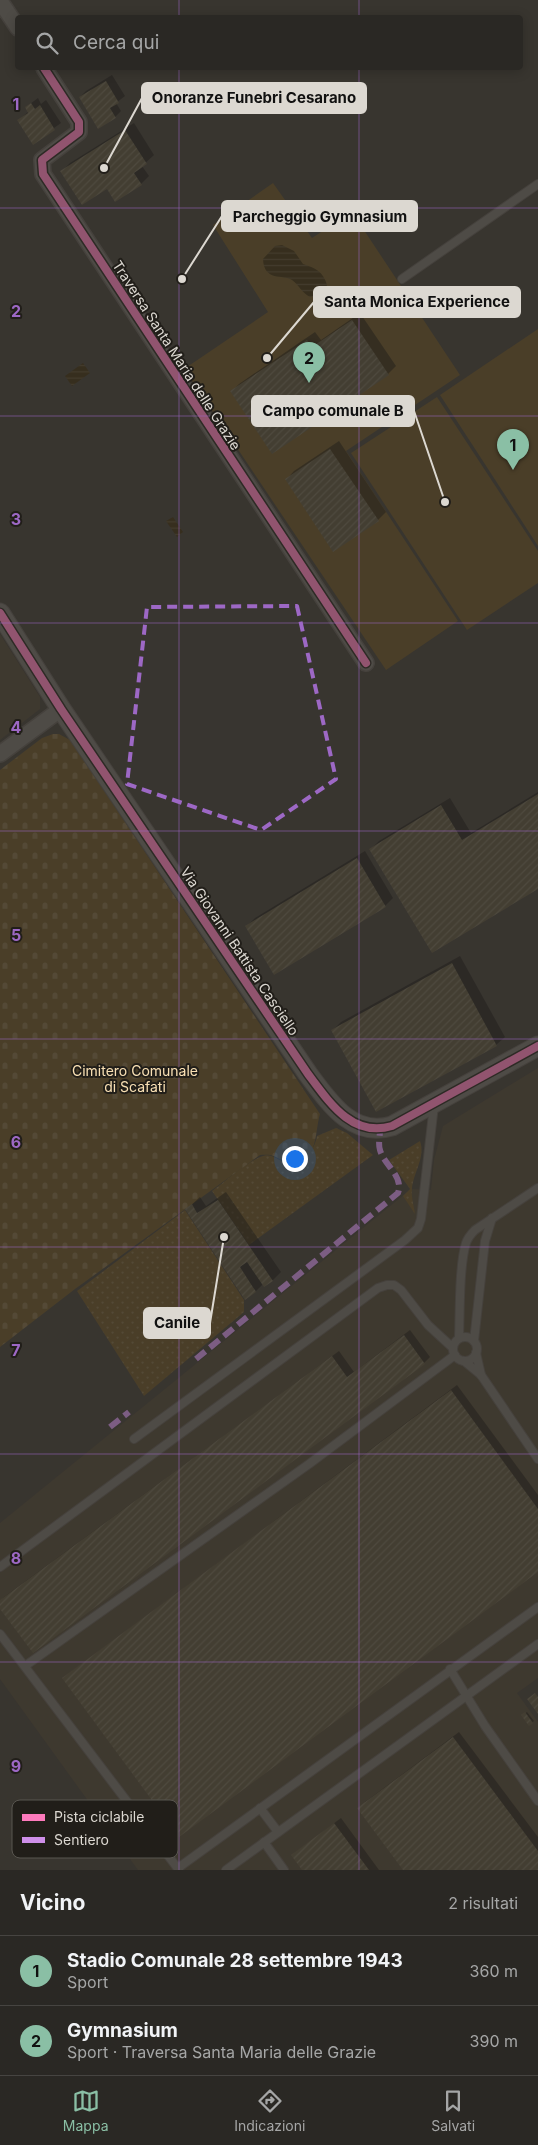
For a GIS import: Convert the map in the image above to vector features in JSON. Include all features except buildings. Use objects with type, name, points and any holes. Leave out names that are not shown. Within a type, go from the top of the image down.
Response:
[{"type":"street","points":[[0,1],[15,24]]},
{"type":"street","name":"Traversa Santa Maria delle Grazie","points":[[45,70],[79,122],[79,132],[42,160],[43,174],[366,663]]},
{"type":"street","name":"Via Giovanni Battista Casciello","points":[[0,613],[61,709],[302,1066],[340,1114],[368,1128],[380,1130],[392,1126],[538,1046]]},
{"type":"street","points":[[0,754],[61,709]]},
{"type":"lane","points":[[402,279],[538,184]]},
{"type":"lane","points":[[134,1439],[397,1246],[418,1228],[422,1209],[434,1104]]},
{"type":"lane","points":[[25,1666],[308,1464],[454,1352],[459,1338],[466,1244],[475,1230],[538,1188]]},
{"type":"lane","points":[[481,1375],[474,1341],[485,1241],[492,1218]]},
{"type":"lane","points":[[0,1567],[378,1288],[387,1285],[394,1285],[401,1290],[428,1325],[454,1352],[481,1375],[538,1459]]},
{"type":"lane","points":[[459,1338],[467,1337],[474,1341]]},
{"type":"lane","points":[[464,1361],[472,1359],[476,1353]]},
{"type":"lane","points":[[171,1858],[179,1869],[450,1669],[538,1607]]},
{"type":"lane","points":[[0,1634],[127,1800]]},
{"type":"lane","points":[[226,1870],[538,1644]]},
{"type":"lane","points":[[450,1669],[485,1726],[538,1801]]},
{"type":"lane","points":[[260,1808],[278,1832]]},
{"type":"lane","points":[[264,1842],[284,1870]]},
{"type":"highlighted area","points":[[297,606],[336,779],[261,830],[127,784],[147,607]]},
{"type":"shaded area","points":[[282,245],[294,251],[303,264],[321,273],[327,285],[324,293],[310,297],[292,280],[274,276],[267,271],[263,259],[275,246]]},
{"type":"shaded area","points":[[83,363],[90,373],[72,386],[65,376]]},
{"type":"shaded area","points":[[173,517],[183,532],[177,537],[166,521]]},
{"type":"shaded area","points":[[0,634],[40,697],[40,709],[0,740]]},
{"type":"shaded area","points":[[538,1068],[538,1678],[517,1693],[538,1722],[538,1870],[138,1870],[129,1858],[178,1858],[178,1800],[87,1800],[0,1679],[0,1523],[411,1189],[431,1190],[434,1160],[443,1126]]},
{"type":"green space","points":[[273,183],[312,238],[352,212],[460,375],[346,451],[458,621],[386,670],[184,369],[268,312],[213,225]]},
{"type":"green space","points":[[538,329],[538,546],[440,395]]},
{"type":"green space","points":[[437,397],[538,551],[538,583],[467,630],[351,453]]},
{"type":"green space","name":"Cimitero Comunale di Scafati","points":[[59,734],[70,740],[320,1114],[313,1147],[310,1154],[304,1159],[297,1162],[286,1161],[272,1156],[260,1155],[75,1289],[0,1347],[0,770],[42,738]]},
{"type":"green space","points":[[336,1128],[347,1133],[373,1155],[249,1245],[212,1191],[247,1164],[260,1157],[270,1156],[285,1162],[302,1159],[310,1152],[317,1136]]},
{"type":"green space","points":[[420,1141],[420,1159],[412,1189],[415,1214],[403,1196],[410,1189],[389,1160]]},
{"type":"green space","points":[[185,1210],[244,1300],[244,1312],[144,1396],[77,1291]]},
{"type":"marked path","points":[[196,1359],[398,1193],[399,1187],[396,1176],[380,1150],[380,1130]]},
{"type":"marked path","points":[[110,1427],[129,1412]]},
{"type":"cycle path","points":[[45,70],[79,122],[79,132],[42,160],[43,174],[366,663]]},
{"type":"cycle path","points":[[0,613],[61,709],[308,1074],[324,1096],[343,1115],[365,1127],[392,1126],[538,1046]]},
{"type":"place","name":"Onoranze Funebri Cesarano","points":[[104,168]]},
{"type":"place","name":"Parcheggio Gymnasium","points":[[182,279]]},
{"type":"place","name":"Santa Monica Experience","points":[[267,358]]},
{"type":"place","name":"Gymnasium","points":[[309,383]]},
{"type":"place","name":"Stadio Comunale 28 settembre 1943","points":[[513,470]]},
{"type":"place","name":"Campo comunale B","points":[[445,502]]},
{"type":"place","name":"Canile","points":[[224,1237]]}]
